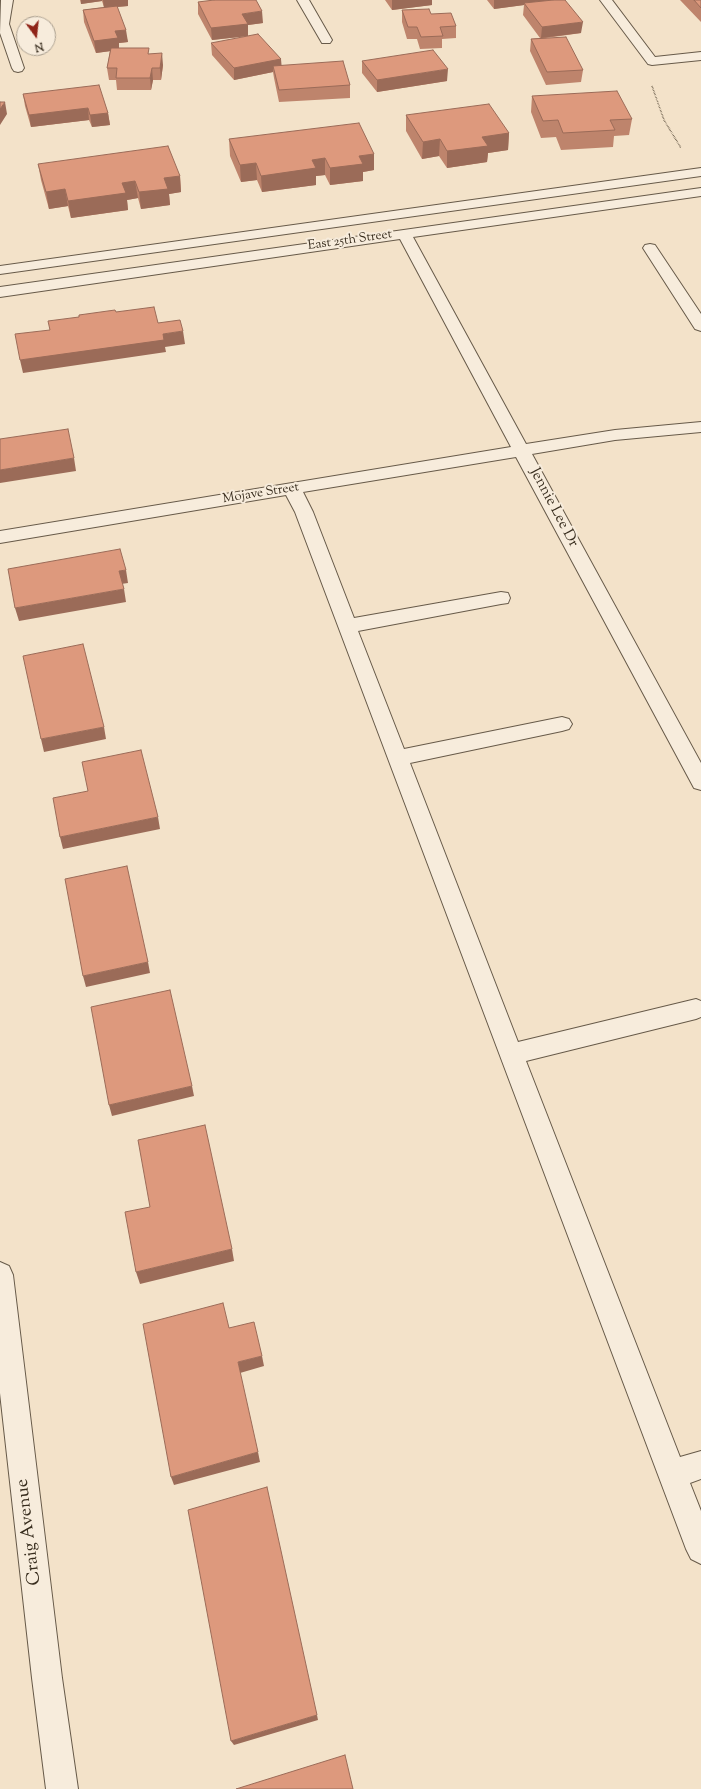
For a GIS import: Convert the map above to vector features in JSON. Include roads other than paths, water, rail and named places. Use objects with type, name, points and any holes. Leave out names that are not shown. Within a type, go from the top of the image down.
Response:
[{"type":"street","points":[[7,0],[3,24],[18,68]]},
{"type":"street","points":[[303,0],[326,40]]},
{"type":"street","points":[[606,0],[652,61],[701,56]]},
{"type":"street","name":"East 25th Street","points":[[0,270],[700,172]]},
{"type":"street","name":"East 25th Street","points":[[0,292],[701,192]]},
{"type":"street","name":"Jennie Lee Dr","points":[[404,234],[701,782]]},
{"type":"street","points":[[650,248],[701,326]]},
{"type":"street","name":"Mojave Street","points":[[0,537],[521,450],[615,436],[701,427]]},
{"type":"street","points":[[292,488],[304,512],[701,1549]]},
{"type":"street","points":[[347,626],[501,598]]},
{"type":"street","points":[[398,758],[562,724]]},
{"type":"street","points":[[511,1054],[696,1009]]},
{"type":"street","name":"Craig Avenue","points":[[0,1275],[47,1678],[62,1789]]},
{"type":"street","points":[[672,1474],[701,1465]]}]
